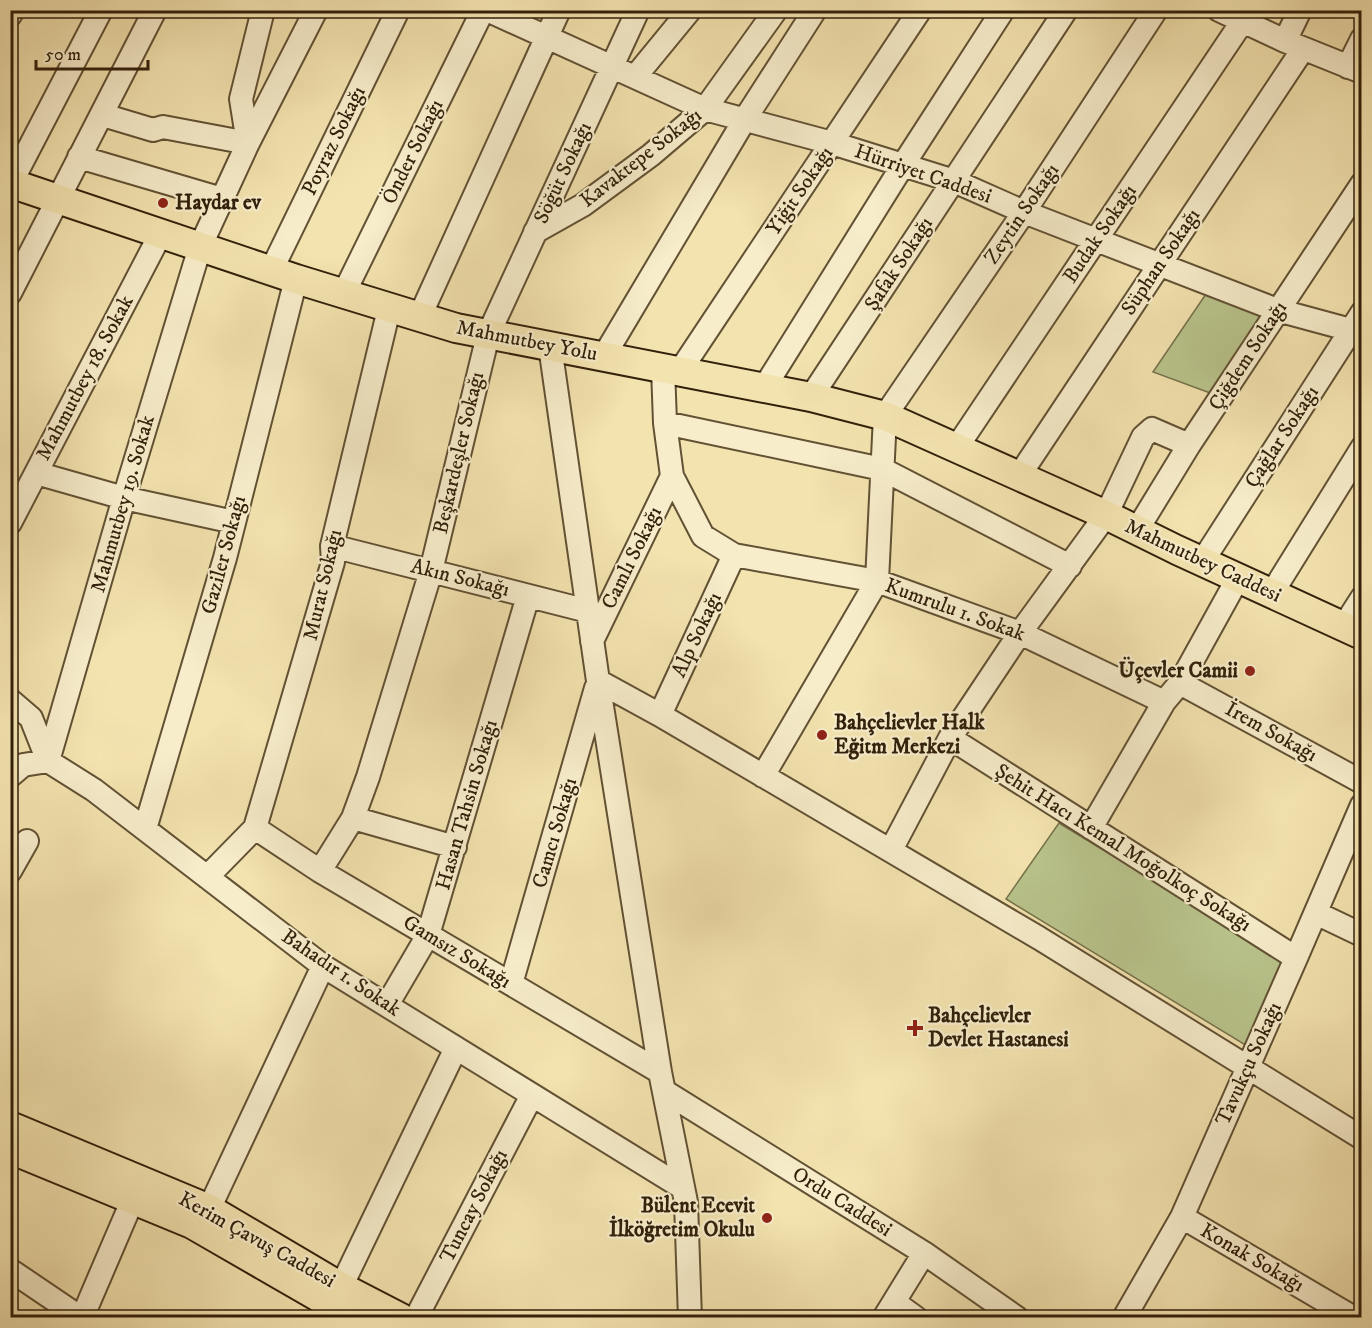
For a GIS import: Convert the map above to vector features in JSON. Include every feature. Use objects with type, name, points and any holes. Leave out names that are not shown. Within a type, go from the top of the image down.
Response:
[{"type":"main road","name":"Mahmutbey Yolu","points":[[11,183],[283,275],[456,328],[811,397],[885,416],[1045,488]]},
{"type":"main road","name":"Mahmutbey Caddesi","points":[[1045,488],[1353,630]]},
{"type":"main road","name":"Kerim Çavuş Caddesi","points":[[10,1126],[209,1209],[341,1287],[401,1317]]},
{"type":"main road","name":"Kerim Çavuş Caddesi","points":[[10,1149],[192,1224],[355,1317]]},
{"type":"street","points":[[10,15],[13,10]]},
{"type":"street","points":[[11,183],[100,10]]},
{"type":"street","points":[[10,293],[155,10]]},
{"type":"street","points":[[103,115],[153,130],[163,127],[248,143],[241,99],[263,10]]},
{"type":"street","name":"Mahmutbey 19. Sokak","points":[[48,761],[200,247],[248,143],[316,10]]},
{"type":"street","name":"Poyraz Sokağı","points":[[283,275],[398,10]]},
{"type":"street","name":"Hürriyet Caddesi","points":[[485,10],[705,110],[831,143],[954,181],[1024,213],[1277,310],[1358,325]]},
{"type":"street","name":"Önder Sokağı","points":[[344,293],[485,10]]},
{"type":"street","points":[[420,316],[559,10]]},
{"type":"street","name":"Söğüt Sokağı","points":[[488,335],[638,10]]},
{"type":"street","points":[[635,77],[690,10]]},
{"type":"street","points":[[604,356],[745,119],[815,10]]},
{"type":"street","name":"Yiğit Sokağı","points":[[671,369],[831,143],[920,10]]},
{"type":"street","points":[[764,388],[1003,10]]},
{"type":"street","name":"Şafak Sokağı","points":[[811,397],[1066,10]]},
{"type":"street","name":"Zeytin Sokağı","points":[[885,416],[1024,213],[1156,10]]},
{"type":"street","points":[[1219,10],[1294,45],[1355,69],[1362,39]]},
{"type":"street","name":"Süphan Sokağı","points":[[1019,476],[1159,266],[1294,45],[1300,10]]},
{"type":"street","name":"Kavaktepe Sokağı","points":[[535,232],[583,206],[651,155],[705,110],[768,13]]},
{"type":"street","name":"Budak Sokağı","points":[[957,447],[1242,21]]},
{"type":"street","points":[[79,157],[222,199]]},
{"type":"street","name":"Çiğdem Sokağı","points":[[1137,530],[1277,310],[1362,184]]},
{"type":"street","name":"Mahmutbey 18. Sokak","points":[[10,523],[161,233]]},
{"type":"street","name":"Gaziler Sokağı","points":[[145,829],[234,522],[283,275]]},
{"type":"street","name":"Murat Sokağı","points":[[207,877],[255,828],[333,562],[332,546],[389,309]]},
{"type":"street","name":"Çağlar Sokağı","points":[[1203,562],[1358,325]]},
{"type":"street","name":"Beşkardeşler Sokağı","points":[[320,871],[353,818],[368,777],[431,571],[488,335]]},
{"type":"street","points":[[550,346],[598,681],[662,1082],[686,1202],[690,1317]]},
{"type":"street","points":[[671,369],[665,423],[672,476],[703,536],[734,555]]},
{"type":"street","points":[[763,776],[877,581],[885,416]]},
{"type":"street","points":[[665,423],[882,469],[1070,566]]},
{"type":"street","points":[[891,850],[950,738],[1020,633],[1106,515],[1143,437],[1152,429],[1189,446]]},
{"type":"street","points":[[1272,593],[1362,448]]},
{"type":"street","points":[[36,472],[124,498],[234,522]]},
{"type":"street","name":"Camlı Sokağı","points":[[592,640],[672,476]]},
{"type":"street","name":"Akın Sokağı","points":[[332,546],[588,611]]},
{"type":"street","name":"Kumrulu 1. Sokak","points":[[734,555],[877,581],[1020,633],[1164,702]]},
{"type":"street","name":"Alp Sokağı","points":[[660,715],[734,555]]},
{"type":"street","points":[[1091,828],[1164,702],[1180,683],[1238,578]]},
{"type":"street","name":"Hasan Tahsin Sokağı","points":[[387,1005],[428,935],[528,596]]},
{"type":"street","points":[[1353,630],[1362,598]]},
{"type":"street","points":[[598,681],[1040,938],[1362,1138]]},
{"type":"street","name":"Camcı Sokağı","points":[[512,984],[598,681]]},
{"type":"street","name":"İrem Sokağı","points":[[1180,683],[1362,782]]},
{"type":"street","points":[[10,700],[31,718],[48,761],[23,765],[10,776]]},
{"type":"street","name":"Şehit Hacı Kemal Moğolkoç Sokağı","points":[[950,738],[1296,958]]},
{"type":"street","name":"Bahadır 1. Sokak","points":[[48,761],[94,790],[323,966],[683,1188]]},
{"type":"street","name":"Tavukçu Sokağı","points":[[1124,1317],[1182,1217],[1360,812]]},
{"type":"street","points":[[353,818],[455,847]]},
{"type":"street","name":"Gamsız Sokağı","points":[[255,828],[320,871],[512,984],[662,1082]]},
{"type":"street","points":[[10,871],[27,841]]},
{"type":"street","points":[[1316,913],[1362,935]]},
{"type":"street","points":[[209,1209],[323,966]]},
{"type":"street","points":[[341,1287],[456,1048]]},
{"type":"street","name":"Ordu Caddesi","points":[[662,1082],[924,1253],[1017,1317]]},
{"type":"street","name":"Tuncay Sokağı","points":[[416,1317],[532,1095]]},
{"type":"street","points":[[10,1270],[82,1317],[133,1199]]},
{"type":"street","name":"Konak Sokağı","points":[[1182,1217],[1354,1317]]},
{"type":"street","points":[[916,1317],[889,1310],[924,1253]]},
{"type":"green space","points":[[1206,294],[1267,317],[1213,394],[1153,372]]},
{"type":"green space","points":[[1059,823],[1287,962],[1247,1046],[1006,899]]},
{"type":"place","name":"Haydar ev","points":[[163,203]]},
{"type":"place","name":"Üçevler Camii","points":[[1250,671]]},
{"type":"place","name":"Bahçelievler Halk Eğitm Merkezi","points":[[822,735]]},
{"type":"place","name":"Bahçelievler Devlet Hastanesi","points":[[915,1028]]},
{"type":"place","name":"Bülent Ecevit İlköğretim Okulu","points":[[767,1218]]}]
